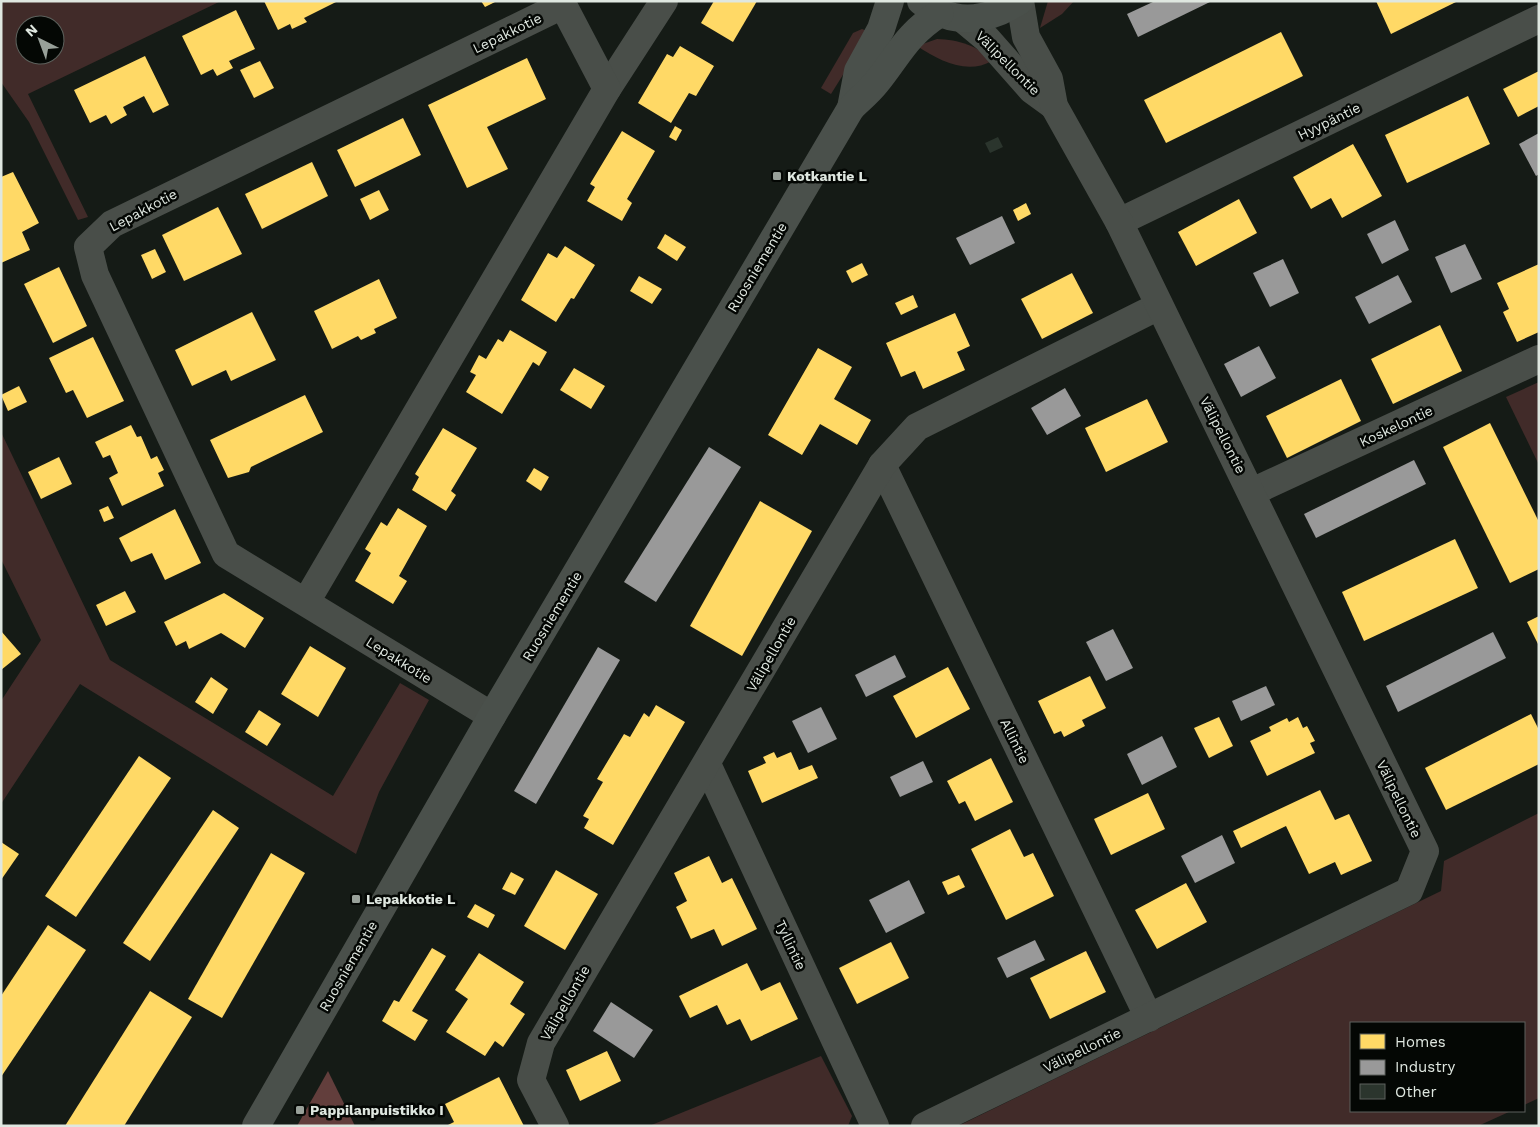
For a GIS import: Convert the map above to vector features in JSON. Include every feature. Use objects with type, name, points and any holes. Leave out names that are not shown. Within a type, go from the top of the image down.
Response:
[{"type":"main road","name":"Ruosniementie","points":[[851,108],[858,71],[881,29],[890,1]]},
{"type":"main road","points":[[941,11],[990,17],[1019,1]]},
{"type":"main road","name":"Ruosniementie","points":[[256,1126],[492,716],[851,108],[876,84],[903,44],[917,29],[941,11]]},
{"type":"street","points":[[306,602],[607,90],[664,1]]},
{"type":"street","name":"Välipellontie","points":[[925,1126],[1409,891],[1425,852],[1252,492],[1158,306],[1119,222],[1054,106],[1049,80],[1026,37],[1019,1]]},
{"type":"street","name":"Lepakkotie","points":[[492,716],[226,554],[95,274],[88,247],[112,224],[567,3],[607,90]]},
{"type":"street","name":"Välipellontie","points":[[941,11],[987,39],[1032,90],[1054,106]]},
{"type":"street","name":"Hyypäntie","points":[[1119,222],[1539,19]]},
{"type":"street","name":"Välipellontie","points":[[555,1126],[531,1080],[542,1043],[882,465],[917,427],[1158,306]]},
{"type":"street","name":"Koskelontie","points":[[1252,492],[1539,359]]},
{"type":"street","name":"Allintie","points":[[882,465],[1149,1018]]},
{"type":"street","name":"Tyllintie","points":[[706,764],[875,1126]]},
{"type":"shaded area","points":[[1,1],[221,1],[28,94],[88,217],[78,220],[29,122],[1,82]]},
{"type":"shaded area","points":[[1048,1],[1074,1],[1062,14],[1040,28]]},
{"type":"shaded area","points":[[862,29],[867,31],[856,54],[831,94],[821,88],[853,33]]},
{"type":"shaded area","points":[[937,39],[967,44],[980,51],[992,61],[973,67],[963,66],[944,61],[917,46]]},
{"type":"shaded area","points":[[1539,382],[1539,465],[1506,397]]},
{"type":"shaded area","points":[[1,432],[110,660],[333,796],[400,683],[429,700],[379,792],[356,854],[80,684],[1,804],[1,701],[41,640],[1,559]]},
{"type":"shaded area","points":[[1539,813],[1539,1098],[1525,1105],[1525,1022],[1350,1022],[1350,1112],[1509,1112],[1478,1126],[958,1126],[1441,891],[1444,861]]},
{"type":"shaded area","points":[[821,1056],[852,1116],[848,1126],[649,1126]]},
{"type":"shaded area","points":[[328,1071],[355,1126],[297,1126]]},
{"type":"building: Homes","points":[[264,1],[338,1],[304,18],[307,22],[292,29],[290,24],[278,30]]},
{"type":"building: Homes","points":[[481,1],[497,1],[485,7]]},
{"type":"building: Homes","points":[[714,1],[757,1],[733,42],[701,23]]},
{"type":"building: Homes","points":[[1376,1],[1458,1],[1391,34]]},
{"type":"building: Homes","points":[[236,10],[255,49],[229,61],[233,68],[217,76],[213,69],[201,75],[182,36]]},
{"type":"building: Homes","points":[[1281,32],[1303,76],[1166,143],[1144,100]]},
{"type":"building: Homes","points":[[680,46],[714,66],[696,96],[689,93],[671,123],[638,103],[667,54],[673,57]]},
{"type":"building: Homes","points":[[145,56],[169,105],[153,113],[144,96],[123,107],[127,115],[111,124],[106,115],[90,123],[74,90]]},
{"type":"building: Homes","points":[[527,58],[546,99],[487,127],[508,169],[467,188],[428,105]]},
{"type":"building: Homes","points":[[260,61],[274,88],[254,98],[240,70]]},
{"type":"building: Homes","points":[[1539,71],[1539,106],[1518,117],[1503,89]]},
{"type":"building: Homes","points":[[1468,96],[1490,144],[1407,183],[1385,135]]},
{"type":"building: Homes","points":[[403,118],[421,155],[355,187],[337,150]]},
{"type":"building: Homes","points":[[675,126],[682,130],[676,141],[669,137]]},
{"type":"building: Homes","points":[[622,131],[655,151],[627,199],[632,203],[622,221],[587,201],[595,187],[590,184]]},
{"type":"building: Homes","points":[[1353,144],[1382,196],[1342,218],[1331,198],[1311,209],[1293,177]]},
{"type":"building: Homes","points":[[312,162],[328,196],[262,229],[245,194]]},
{"type":"building: Homes","points":[[13,172],[39,223],[22,232],[30,250],[1,263],[1,177]]},
{"type":"building: Homes","points":[[379,190],[389,210],[370,220],[360,199]]},
{"type":"building: Homes","points":[[1239,199],[1257,233],[1196,266],[1178,232]]},
{"type":"building: Homes","points":[[1026,203],[1031,214],[1018,221],[1013,210]]},
{"type":"building: Homes","points":[[218,207],[242,254],[184,281],[162,235]]},
{"type":"building: Homes","points":[[665,234],[686,247],[677,261],[657,248]]},
{"type":"building: Homes","points":[[565,246],[595,265],[574,299],[571,298],[556,322],[521,300],[548,253],[557,258]]},
{"type":"building: Homes","points":[[155,249],[166,272],[152,279],[141,255]]},
{"type":"building: Homes","points":[[862,263],[868,275],[852,283],[846,271]]},
{"type":"building: Homes","points":[[1539,264],[1539,332],[1517,342],[1503,312],[1509,309],[1497,283]]},
{"type":"building: Homes","points":[[59,267],[87,326],[53,343],[24,284]]},
{"type":"building: Homes","points":[[1072,273],[1093,313],[1042,339],[1021,299]]},
{"type":"building: Homes","points":[[639,276],[662,289],[652,304],[630,291]]},
{"type":"building: Homes","points":[[379,279],[397,318],[374,329],[376,333],[361,340],[358,336],[332,349],[314,311]]},
{"type":"building: Homes","points":[[913,295],[918,307],[901,315],[895,303]]},
{"type":"building: Homes","points":[[252,312],[276,360],[231,381],[226,370],[192,386],[175,350]]},
{"type":"building: Homes","points":[[955,313],[970,346],[957,352],[965,370],[923,389],[915,371],[901,377],[886,343]]},
{"type":"building: Homes","points":[[1440,325],[1462,371],[1393,404],[1371,359]]},
{"type":"building: Homes","points":[[510,330],[547,352],[539,366],[533,362],[502,414],[466,392],[476,375],[470,372],[479,355],[486,359],[498,339],[503,342]]},
{"type":"building: Homes","points":[[93,337],[124,401],[87,418],[73,390],[66,393],[49,358]]},
{"type":"building: Homes","points":[[818,348],[852,367],[834,399],[871,420],[857,445],[820,424],[802,455],[768,435]]},
{"type":"building: Homes","points":[[574,368],[605,386],[591,409],[560,390]]},
{"type":"building: Homes","points":[[1341,379],[1361,421],[1287,458],[1266,416]]},
{"type":"building: Homes","points":[[19,386],[27,402],[8,411],[1,395]]},
{"type":"building: Homes","points":[[305,395],[323,432],[251,467],[249,472],[228,478],[210,440]]},
{"type":"building: Homes","points":[[1147,399],[1168,442],[1106,472],[1085,428]]},
{"type":"building: Homes","points":[[1490,423],[1539,522],[1539,569],[1510,583],[1443,447]]},
{"type":"building: Homes","points":[[131,425],[137,437],[141,436],[151,459],[157,456],[164,470],[158,473],[164,486],[122,506],[109,478],[118,473],[110,455],[103,458],[95,442]]},
{"type":"building: Homes","points":[[443,428],[477,448],[451,491],[456,495],[446,511],[412,490],[419,477],[415,474]]},
{"type":"building: Homes","points":[[59,457],[72,484],[41,499],[28,472]]},
{"type":"building: Homes","points":[[534,468],[549,477],[541,491],[526,481]]},
{"type":"building: Homes","points":[[760,501],[812,531],[742,656],[690,626]]},
{"type":"building: Homes","points":[[108,506],[114,518],[104,522],[99,510]]},
{"type":"building: Homes","points":[[398,508],[427,526],[399,576],[407,581],[393,604],[355,581],[371,553],[365,549],[381,522],[387,526]]},
{"type":"building: Homes","points":[[175,509],[201,563],[165,580],[152,553],[131,562],[119,538]]},
{"type":"building: Homes","points":[[1455,539],[1478,588],[1364,641],[1342,592]]},
{"type":"building: Homes","points":[[125,591],[136,612],[106,626],[96,605]]},
{"type":"building: Homes","points":[[224,593],[264,618],[245,648],[221,633],[189,649],[186,641],[176,646],[164,622]]},
{"type":"building: Homes","points":[[1539,616],[1539,646],[1527,622]]},
{"type":"building: Homes","points":[[1,631],[21,654],[1,670]]},
{"type":"building: Homes","points":[[310,646],[346,668],[318,717],[281,694]]},
{"type":"building: Homes","points":[[948,667],[970,709],[916,738],[893,696]]},
{"type":"building: Homes","points":[[1090,676],[1106,708],[1082,720],[1085,726],[1064,737],[1061,731],[1054,734],[1038,701]]},
{"type":"building: Homes","points":[[211,677],[228,689],[213,714],[195,702]]},
{"type":"building: Homes","points":[[656,705],[685,722],[613,845],[584,828],[589,819],[583,816],[603,782],[597,779],[624,734],[630,737],[644,713],[649,717]]},
{"type":"building: Homes","points":[[259,710],[281,724],[267,746],[245,732]]},
{"type":"building: Homes","points":[[1531,714],[1539,730],[1539,764],[1446,810],[1425,768]]},
{"type":"building: Homes","points":[[1219,717],[1233,746],[1209,758],[1194,728]]},
{"type":"building: Homes","points":[[1298,717],[1303,728],[1307,726],[1315,741],[1310,743],[1315,753],[1267,776],[1250,741],[1271,731],[1269,727],[1287,718],[1289,722]]},
{"type":"building: Homes","points":[[774,752],[777,758],[791,752],[799,770],[812,765],[818,778],[762,803],[748,771],[766,763],[763,757]]},
{"type":"building: Homes","points":[[139,756],[171,778],[76,917],[45,896]]},
{"type":"building: Homes","points":[[991,758],[1013,802],[975,821],[965,801],[959,804],[947,781]]},
{"type":"building: Homes","points":[[1320,790],[1335,820],[1349,814],[1372,861],[1341,875],[1335,862],[1309,874],[1286,826],[1241,848],[1233,831]]},
{"type":"building: Homes","points":[[1148,793],[1165,829],[1111,855],[1094,819]]},
{"type":"building: Homes","points":[[213,810],[239,828],[150,961],[123,943]]},
{"type":"building: Homes","points":[[1010,829],[1024,857],[1033,853],[1054,896],[1006,920],[971,849]]},
{"type":"building: Homes","points":[[1,842],[19,854],[1,880]]},
{"type":"building: Homes","points":[[271,853],[305,873],[222,1018],[188,999]]},
{"type":"building: Homes","points":[[709,856],[722,883],[732,878],[757,929],[722,946],[714,929],[691,939],[676,907],[687,901],[674,873]]},
{"type":"building: Homes","points":[[556,870],[598,894],[565,950],[524,926]]},
{"type":"building: Homes","points":[[511,872],[524,879],[515,895],[502,889]]},
{"type":"building: Homes","points":[[959,875],[965,887],[948,895],[942,882]]},
{"type":"building: Homes","points":[[1186,883],[1207,922],[1157,949],[1135,910]]},
{"type":"building: Homes","points":[[475,904],[495,915],[488,928],[467,917]]},
{"type":"building: Homes","points":[[48,925],[86,950],[1,1077],[1,996]]},
{"type":"building: Homes","points":[[891,942],[909,978],[857,1004],[839,968]]},
{"type":"building: Homes","points":[[432,948],[446,956],[412,1011],[428,1020],[415,1041],[382,1021],[394,1000],[399,1002]]},
{"type":"building: Homes","points":[[1086,951],[1106,992],[1050,1019],[1030,978]]},
{"type":"building: Homes","points":[[479,953],[524,982],[510,1004],[525,1014],[503,1047],[495,1041],[485,1056],[446,1032],[468,999],[455,990]]},
{"type":"building: Homes","points":[[747,963],[761,991],[780,982],[798,1019],[751,1041],[740,1019],[727,1025],[717,1005],[690,1018],[679,996]]},
{"type":"building: Homes","points":[[150,991],[192,1017],[124,1126],[65,1126]]},
{"type":"building: Homes","points":[[607,1051],[621,1081],[580,1101],[566,1070]]},
{"type":"building: Homes","points":[[499,1077],[524,1126],[446,1126],[454,1122],[445,1104]]},
{"type":"building: Industry","points":[[1155,1],[1212,1],[1138,37],[1127,14]]},
{"type":"building: Industry","points":[[1539,133],[1539,174],[1536,176],[1519,144]]},
{"type":"building: Industry","points":[[1002,216],[1015,243],[970,265],[956,238]]},
{"type":"building: Industry","points":[[1395,220],[1409,250],[1382,264],[1367,234]]},
{"type":"building: Industry","points":[[1465,244],[1482,279],[1451,293],[1435,257]]},
{"type":"building: Industry","points":[[1283,259],[1299,293],[1270,307],[1253,273]]},
{"type":"building: Industry","points":[[1398,275],[1412,302],[1369,324],[1355,297]]},
{"type":"building: Industry","points":[[1259,346],[1276,378],[1241,397],[1224,364]]},
{"type":"building: Industry","points":[[1065,388],[1081,416],[1047,435],[1031,408]]},
{"type":"building: Industry","points":[[709,447],[741,467],[656,602],[624,582]]},
{"type":"building: Industry","points":[[1414,460],[1426,484],[1316,538],[1304,514]]},
{"type":"building: Industry","points":[[1113,629],[1133,668],[1106,681],[1086,642]]},
{"type":"building: Industry","points":[[1493,632],[1506,658],[1398,712],[1386,686]]},
{"type":"building: Industry","points":[[598,647],[620,660],[536,804],[514,791]]},
{"type":"building: Industry","points":[[895,655],[906,677],[866,697],[855,675]]},
{"type":"building: Industry","points":[[1266,686],[1275,705],[1241,721],[1232,701]]},
{"type":"building: Industry","points":[[821,707],[837,739],[808,753],[792,721]]},
{"type":"building: Industry","points":[[1162,736],[1177,767],[1142,785],[1127,754]]},
{"type":"building: Industry","points":[[923,761],[933,782],[900,797],[890,777]]},
{"type":"building: Industry","points":[[1222,835],[1235,863],[1195,883],[1181,856]]},
{"type":"building: Industry","points":[[909,880],[925,913],[886,933],[869,900]]},
{"type":"building: Industry","points":[[1035,940],[1045,960],[1007,978],[997,958]]},
{"type":"building: Industry","points":[[611,1002],[653,1030],[634,1058],[593,1031]]},
{"type":"building: Other","points":[[998,137],[1003,147],[990,153],[985,143]]},
{"type":"place","name":"Kotkantie L","points":[[777,176]]},
{"type":"place","name":"Lepakkotie L","points":[[356,899]]},
{"type":"place","name":"Pappilanpuistikko I","points":[[300,1110]]}]
